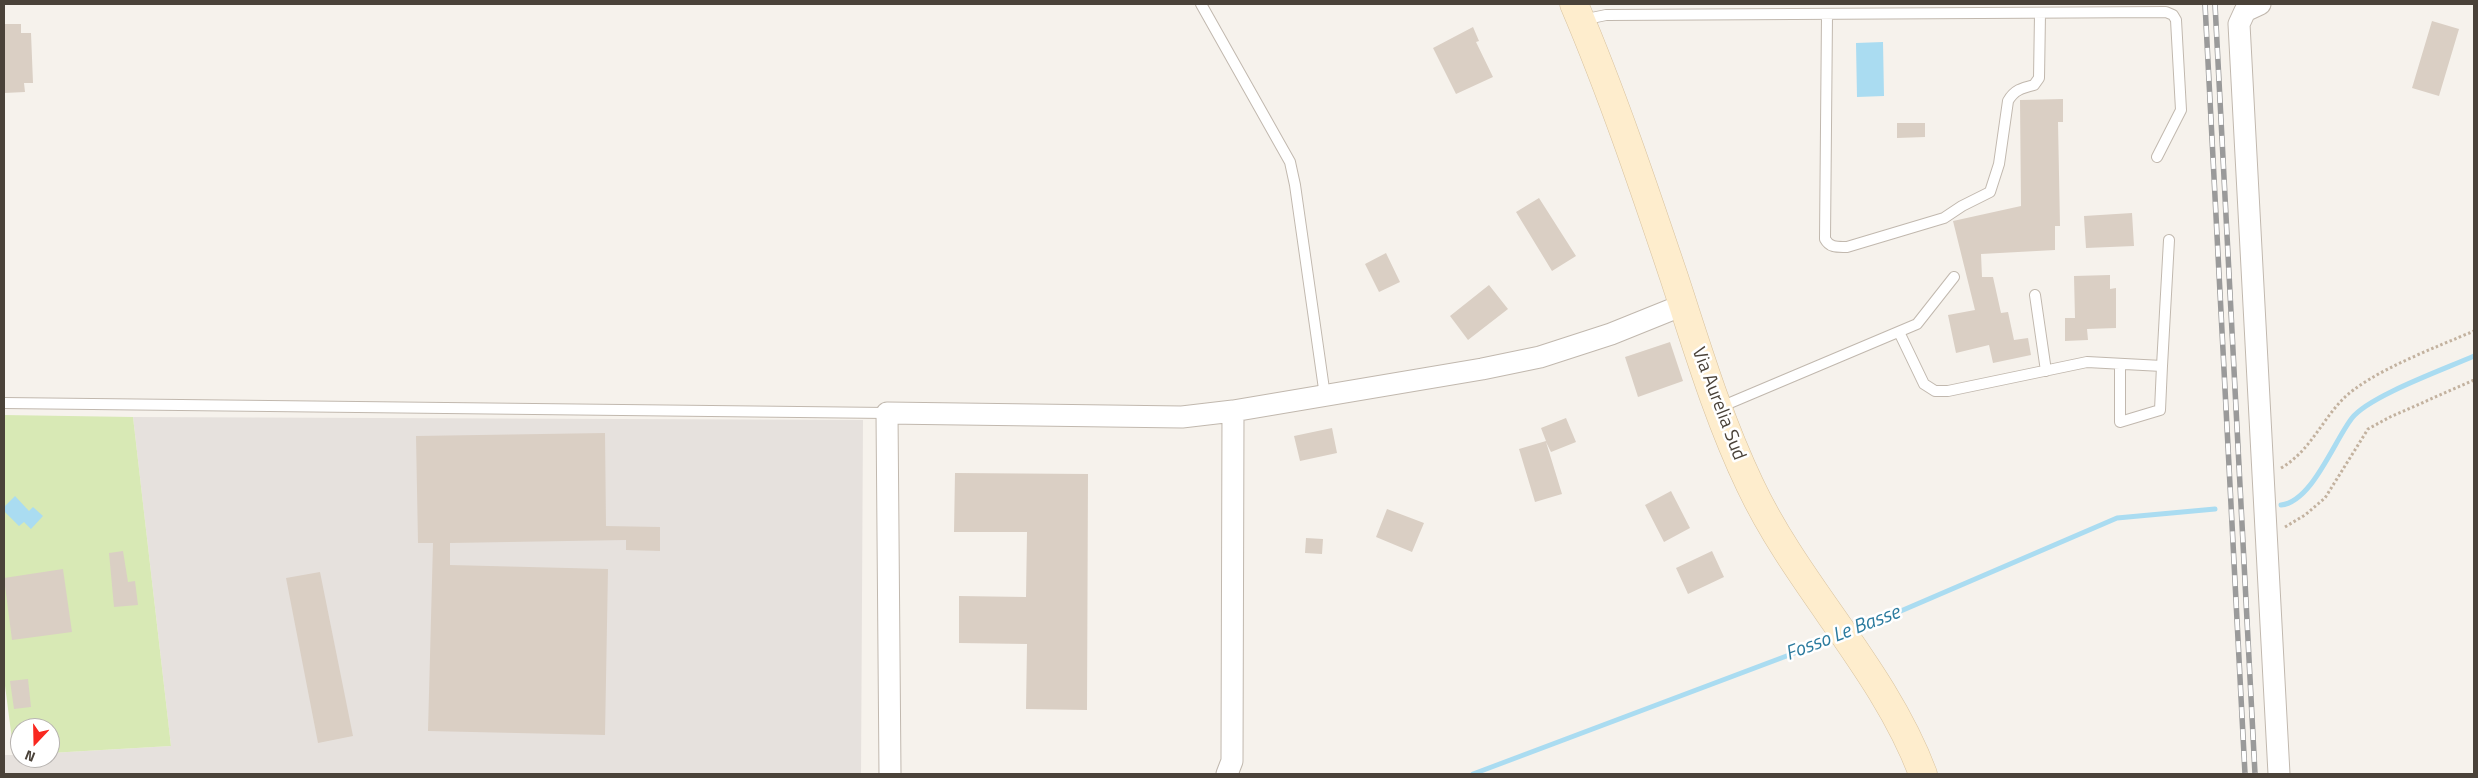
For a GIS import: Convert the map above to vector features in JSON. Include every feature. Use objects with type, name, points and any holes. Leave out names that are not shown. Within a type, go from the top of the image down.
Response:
[{"type":"main road","name":"Via Aurelia Sud","points":[[1578,12],[1605,76],[1717,408],[1761,508],[1817,597],[1870,673],[1898,721],[1923,774]]},
{"type":"street","points":[[2260,4],[2245,11],[2239,24],[2279,774]]},
{"type":"street","points":[[890,774],[887,414],[1182,417],[1233,411],[1540,357],[1611,334],[1682,305]]},
{"type":"street","points":[[1227,774],[1232,762],[1233,411]]},
{"type":"lane","points":[[1201,4],[1290,162],[1295,184],[1325,396]]},
{"type":"lane","points":[[1578,12],[1606,15],[2166,12],[2173,15],[2176,20],[2181,110],[2156,157]]},
{"type":"lane","points":[[1827,14],[1825,239],[1828,244],[1836,248],[1847,247],[1944,218],[1962,206],[1990,192],[1999,164],[2008,101],[2013,93],[2022,87],[2034,85],[2039,78],[2040,14]]},
{"type":"lane","points":[[2120,364],[2120,422],[2160,410],[2169,240]]},
{"type":"lane","points":[[1717,408],[1917,324],[1954,277]]},
{"type":"lane","points":[[2035,295],[2046,371]]},
{"type":"lane","points":[[1899,332],[1924,384],[1935,391],[1948,391],[2087,362],[2162,366]]},
{"type":"lane","points":[[4,403],[887,414]]},
{"type":"path","points":[[2263,478],[2288,464],[2311,442],[2342,399],[2363,383],[2409,359],[2474,331]]},
{"type":"path","points":[[2266,542],[2278,531],[2305,516],[2325,498],[2368,429],[2390,416],[2474,380]]},
{"type":"shaded area","points":[[133,417],[863,420],[861,774],[4,774],[4,755],[10,755],[10,768],[60,768],[60,752],[171,746]]},
{"type":"green space","points":[[4,415],[133,417],[171,746],[60,752],[60,718],[10,718],[10,724],[4,678]]},
{"type":"water","points":[[1883,42],[1884,96],[1857,97],[1856,43]]},
{"type":"water","points":[[15,496],[29,511],[33,507],[43,516],[31,529],[24,522],[19,526],[4,511],[4,507]]},
{"type":"building","points":[[2432,21],[2459,29],[2439,96],[2412,88]]},
{"type":"building","points":[[4,24],[21,24],[21,33],[31,33],[33,83],[24,83],[25,92],[4,93]]},
{"type":"building","points":[[1473,27],[1479,41],[1476,42],[1493,77],[1456,94],[1433,48]]},
{"type":"building","points":[[2063,99],[2063,122],[2058,122],[2060,226],[2055,226],[2055,250],[1981,254],[1982,277],[1993,277],[2001,313],[2008,312],[2014,340],[2028,338],[2031,355],[1993,363],[1989,345],[1956,353],[1948,315],[1975,310],[1953,221],[2021,206],[2020,100]]},
{"type":"building","points":[[1897,123],[1925,123],[1925,137],[1897,138]]},
{"type":"building","points":[[1539,198],[1576,256],[1552,271],[1516,212]]},
{"type":"building","points":[[2132,213],[2134,246],[2086,248],[2084,216]]},
{"type":"building","points":[[1386,253],[1400,282],[1379,292],[1365,264]]},
{"type":"building","points":[[2110,275],[2110,289],[2116,288],[2116,328],[2087,329],[2088,340],[2065,341],[2065,318],[2075,318],[2074,276]]},
{"type":"building","points":[[1489,285],[1508,309],[1468,340],[1450,316]]},
{"type":"building","points":[[1670,342],[1683,381],[1638,397],[1625,357]]},
{"type":"building","points":[[1566,418],[1576,442],[1551,452],[1546,442],[1562,494],[1535,502],[1519,449],[1546,441],[1541,428]]},
{"type":"building","points":[[1332,428],[1337,453],[1300,461],[1294,436]]},
{"type":"building","points":[[605,433],[606,526],[660,527],[660,551],[626,550],[626,540],[450,543],[450,565],[608,569],[605,735],[428,731],[433,543],[418,543],[416,436]]},
{"type":"building","points":[[955,473],[1088,474],[1087,710],[1026,709],[1027,644],[959,643],[959,596],[1026,597],[1027,532],[954,532]]},
{"type":"building","points":[[1671,491],[1690,528],[1664,542],[1645,505]]},
{"type":"building","points":[[1387,509],[1424,523],[1412,552],[1376,537]]},
{"type":"building","points":[[1306,538],[1323,539],[1322,554],[1305,553]]},
{"type":"building","points":[[123,551],[128,582],[135,581],[138,605],[114,607],[109,553]]},
{"type":"building","points":[[1712,551],[1724,577],[1688,594],[1676,568]]},
{"type":"building","points":[[63,569],[72,632],[12,640],[4,578]]},
{"type":"building","points":[[320,572],[353,736],[318,743],[286,578]]},
{"type":"building","points":[[28,679],[31,707],[14,709],[10,681]]},
{"type":"waterway","name":"Fosso Le Basse","points":[[2281,505],[2292,501],[2303,493],[2321,469],[2345,428],[2361,410],[2390,392],[2474,356]]},
{"type":"waterway","name":"Fosso Le Basse","points":[[1852,632],[2117,518],[2215,509]]},
{"type":"waterway","name":"Fosso Le Basse","points":[[1473,774],[1837,637]]},
{"type":"railway","points":[[2205,4],[2245,774]]},
{"type":"railway","points":[[2215,4],[2255,774]]}]
